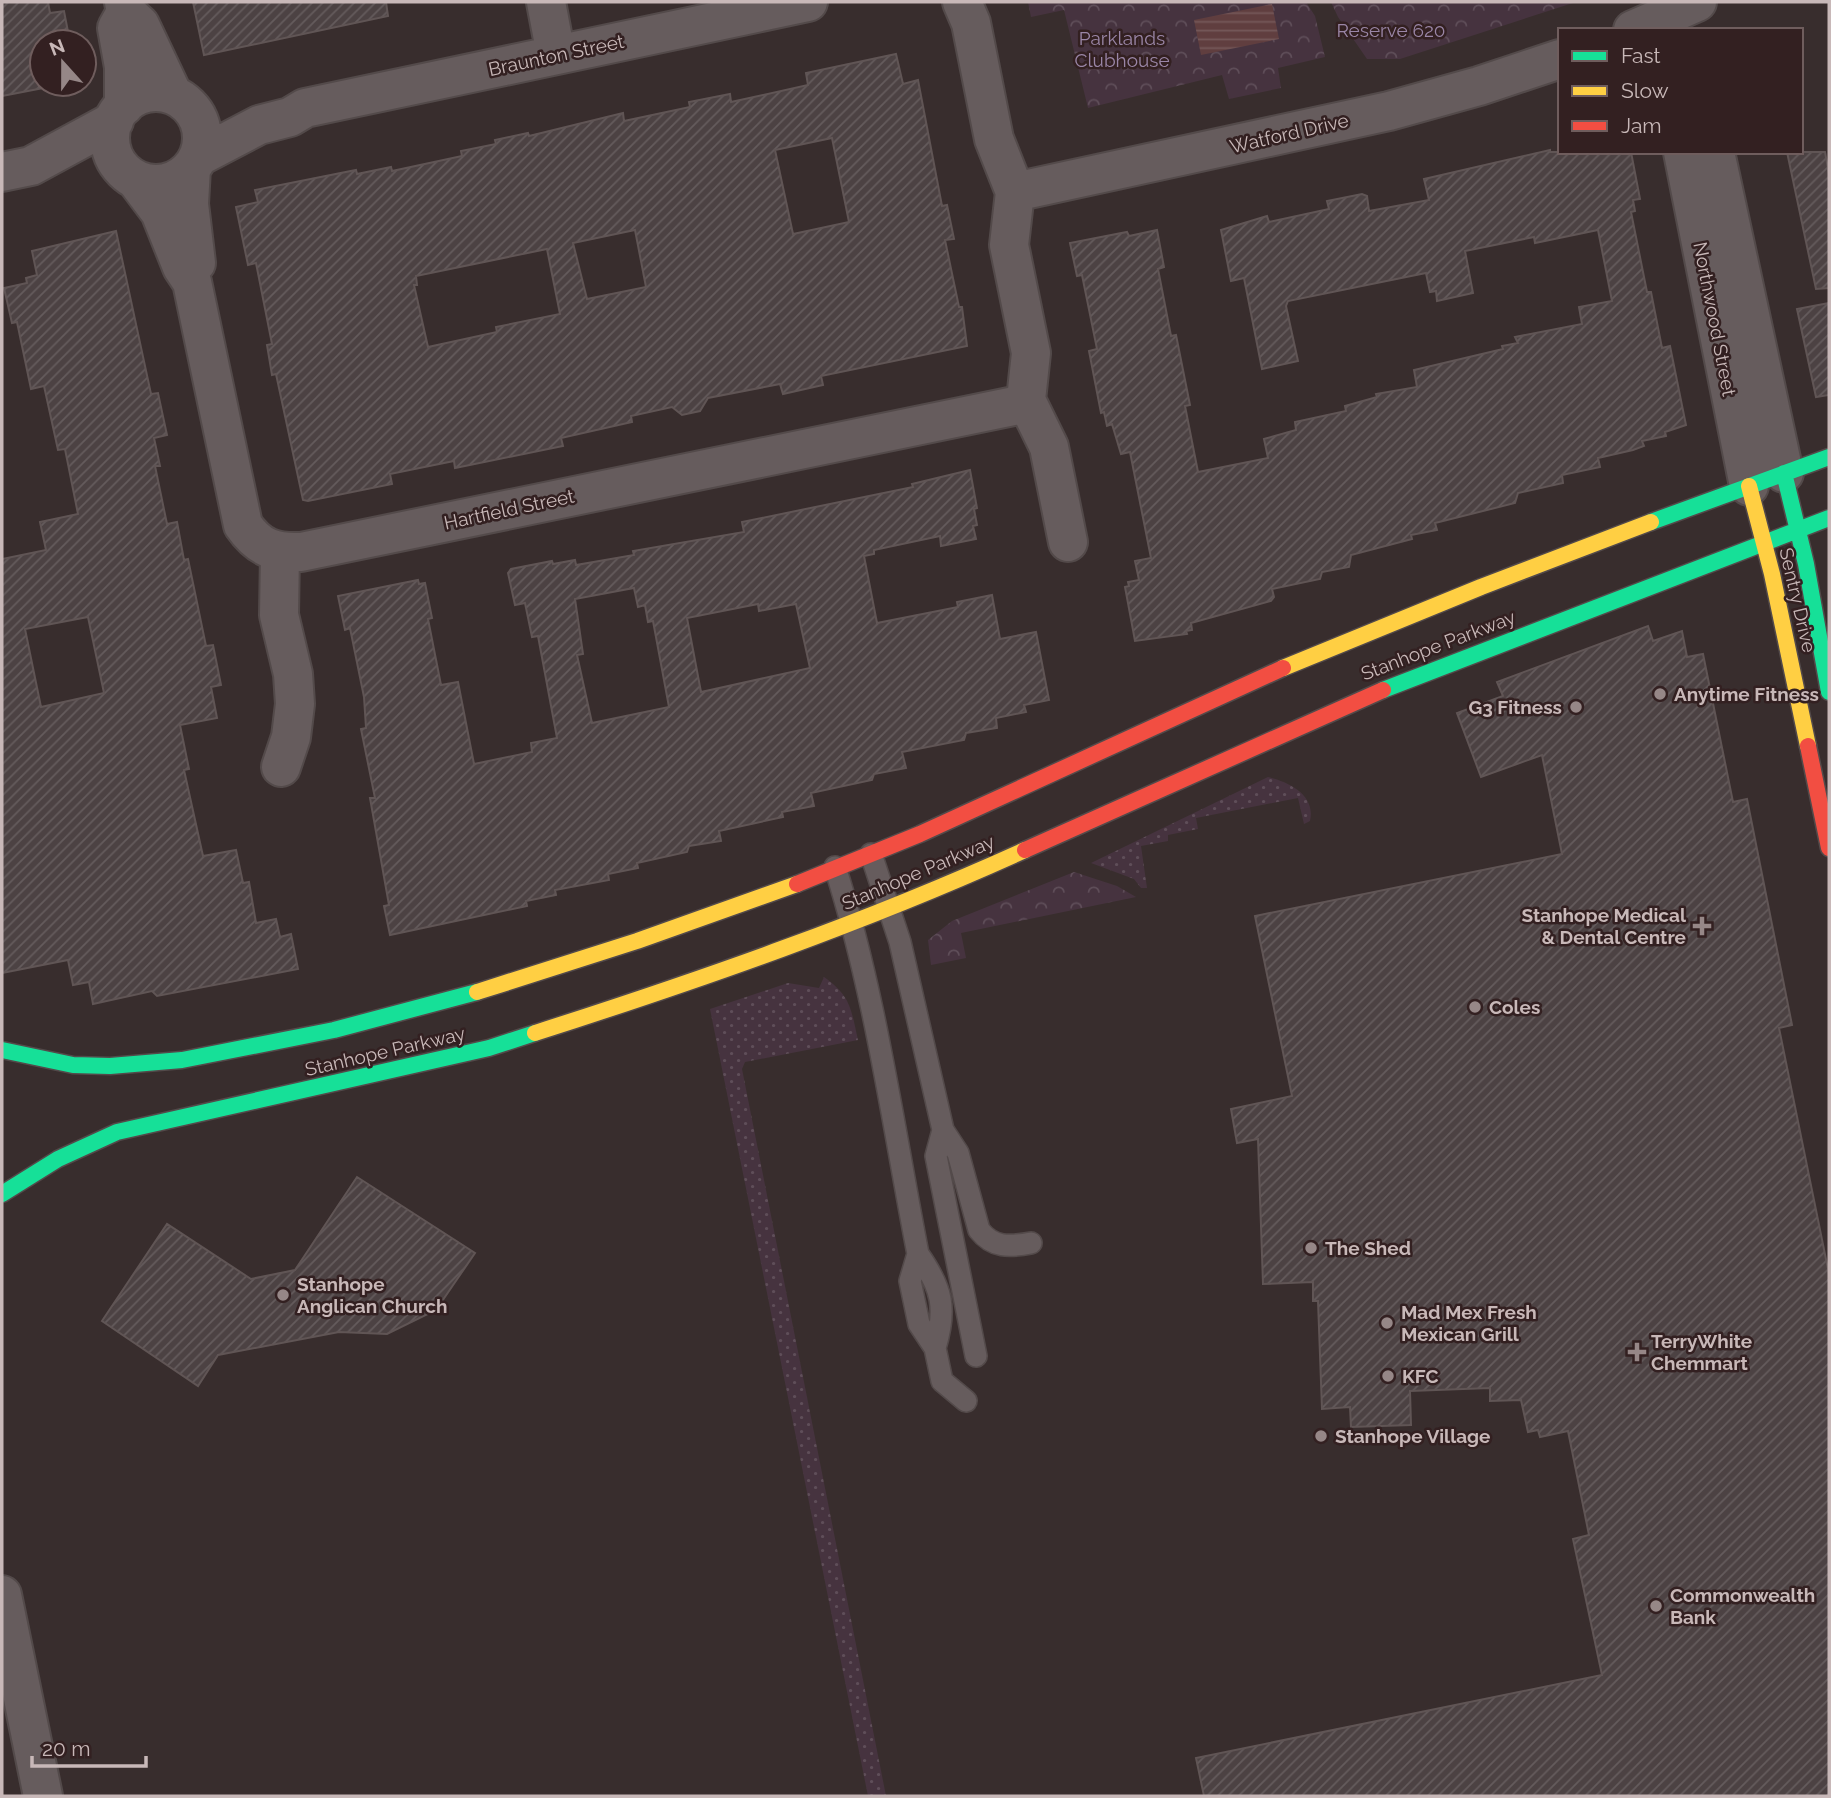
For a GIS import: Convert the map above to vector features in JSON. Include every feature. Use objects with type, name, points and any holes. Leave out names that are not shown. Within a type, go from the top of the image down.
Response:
[{"type":"main road","name":"Stanhope Parkway","points":[[2,1051],[62,1064],[126,1066],[189,1060],[374,1023],[531,977],[716,914],[916,836],[1271,674],[1455,596],[1829,457]]},
{"type":"main road","name":"Sentry Drive","points":[[1784,473],[1829,692]]},
{"type":"main road","name":"Sentry Drive","points":[[1749,486],[1764,542],[1829,848]]},
{"type":"main road","name":"Stanhope Parkway","points":[[2,1194],[36,1168],[76,1147],[117,1132],[489,1048],[727,971],[937,890],[1346,704],[1829,518]]},
{"type":"street","points":[[546,2],[556,55]]},
{"type":"street","name":"Braunton Street","points":[[195,163],[259,125],[290,117],[304,108],[808,2]]},
{"type":"street","points":[[962,2],[971,23],[994,139],[1015,192],[1009,245],[1031,354],[1026,400],[1049,447],[1068,541]]},
{"type":"street","points":[[192,282],[196,265],[190,204],[202,129],[196,115],[179,99],[140,25],[125,7],[117,28],[124,67],[119,113],[111,148],[160,212],[182,267],[192,282],[238,512],[251,536],[261,546],[280,553],[279,615],[293,674],[295,704],[291,737],[281,767]]},
{"type":"street","points":[[1639,28],[1681,15]]},
{"type":"street","name":"Watford Drive","points":[[1015,192],[1389,111],[1479,86],[1558,60]]},
{"type":"street","points":[[16,169],[119,113],[146,94],[179,99]]},
{"type":"street","name":"Braunton Street","points":[[179,99],[226,109],[288,104],[304,108]]},
{"type":"street","name":"Northwood Street","points":[[1683,154],[1749,486]]},
{"type":"street","name":"Northwood Street","points":[[1715,154],[1784,473]]},
{"type":"street","points":[[16,169],[130,176],[165,184],[195,163]]},
{"type":"street","name":"Hartfield Street","points":[[280,553],[301,552],[1014,406],[1026,400]]},
{"type":"street","points":[[2,1595],[15,1725],[43,1796]]},
{"type":"lane","points":[[871,853],[903,954],[943,1130],[958,1153],[978,1230],[987,1240],[1000,1245],[1031,1243]]},
{"type":"lane","points":[[835,867],[853,923],[918,1254],[934,1277],[943,1321],[935,1348],[942,1381],[966,1401]]},
{"type":"lane","points":[[943,1130],[936,1156],[976,1356]]},
{"type":"green space","name":"Parklands Clubhouse","points":[[1028,2],[1306,2],[1315,16],[1325,57],[1278,68],[1281,88],[1229,99],[1222,75],[1088,108],[1064,10],[1031,17]]},
{"type":"green space","name":"Reserve 620","points":[[1331,2],[1576,2],[1400,59],[1367,59]]},
{"type":"green space","points":[[1268,777],[1292,786],[1305,797],[1311,812],[1310,821],[1304,824],[1298,798],[1196,818],[1198,829],[1168,835],[1168,841],[1141,846],[1147,888],[1141,888],[1134,879],[1091,863]]},
{"type":"green space","points":[[1074,872],[1117,886],[1136,897],[961,933],[966,958],[931,965],[928,940],[952,921]]},
{"type":"green space","points":[[824,977],[845,997],[858,1040],[745,1062],[742,1069],[886,1796],[868,1796],[710,1009],[788,983],[819,988]]},
{"type":"shaded area","points":[[1272,4],[1279,39],[1201,55],[1194,20]]},
{"type":"building","points":[[2,2],[48,2],[50,13],[64,11],[67,28],[28,28],[28,91],[2,96]]},
{"type":"building","points":[[193,2],[386,2],[388,16],[204,55]]},
{"type":"building","points":[[896,54],[903,84],[918,80],[942,206],[947,205],[954,239],[945,240],[959,307],[962,307],[967,346],[821,376],[823,385],[783,394],[780,384],[708,398],[700,411],[682,415],[672,407],[631,416],[632,422],[561,438],[563,446],[455,468],[454,461],[390,474],[392,484],[303,500],[276,374],[272,375],[267,345],[272,344],[256,263],[248,265],[236,207],[258,202],[255,190],[356,170],[357,174],[391,167],[392,171],[462,156],[461,151],[496,144],[495,140],[528,133],[529,136],[623,113],[624,121],[690,107],[689,102],[730,94],[731,102],[808,85],[806,73]],"holes":[[[832,138],[849,222],[793,234],[775,150]],[[635,230],[646,287],[587,299],[573,243]],[[547,249],[560,314],[496,327],[497,332],[428,347],[414,285],[417,285],[416,276]]]},
{"type":"building","points":[[1550,150],[1558,154],[1631,154],[1640,199],[1633,200],[1635,211],[1631,212],[1647,292],[1651,292],[1662,348],[1670,346],[1686,425],[1665,432],[1666,436],[1642,441],[1644,446],[1598,458],[1600,467],[1562,475],[1563,483],[1518,493],[1515,503],[1435,523],[1437,530],[1411,535],[1412,539],[1351,555],[1349,567],[1322,572],[1320,579],[1272,589],[1274,597],[1271,601],[1191,623],[1192,630],[1186,631],[1187,634],[1135,641],[1125,587],[1129,586],[1128,582],[1139,580],[1135,561],[1151,558],[1130,452],[1121,454],[1112,424],[1107,426],[1104,412],[1101,413],[1089,351],[1097,349],[1082,275],[1077,276],[1070,243],[1127,232],[1129,236],[1157,230],[1164,267],[1158,269],[1171,336],[1176,335],[1190,405],[1185,406],[1198,472],[1268,458],[1264,439],[1296,430],[1295,422],[1346,411],[1345,406],[1377,397],[1376,394],[1417,387],[1414,370],[1503,349],[1502,346],[1518,343],[1515,337],[1582,324],[1579,307],[1612,301],[1598,230],[1535,243],[1534,237],[1465,251],[1473,293],[1437,301],[1436,291],[1430,292],[1426,273],[1288,301],[1286,306],[1298,361],[1262,369],[1244,278],[1231,281],[1221,230],[1267,216],[1269,222],[1329,209],[1327,201],[1362,194],[1367,196],[1369,211],[1429,200],[1424,179]]},
{"type":"building","points":[[1825,152],[1829,174],[1829,288],[1816,289],[1787,154]]},
{"type":"building","points":[[116,231],[151,394],[158,393],[167,435],[154,438],[160,466],[155,466],[167,524],[177,522],[184,560],[188,559],[206,646],[213,645],[221,685],[211,687],[217,718],[180,725],[189,769],[184,770],[203,856],[236,850],[243,883],[249,882],[256,923],[276,919],[280,937],[291,934],[298,969],[157,996],[152,991],[93,1004],[89,982],[73,985],[68,960],[2,973],[2,559],[46,550],[40,522],[78,514],[65,449],[58,450],[44,386],[31,389],[17,322],[12,323],[4,288],[27,283],[26,278],[37,275],[32,251]],"holes":[[[88,617],[104,693],[41,707],[25,629]]]},
{"type":"building","points":[[1829,303],[1829,395],[1816,397],[1797,309]]},
{"type":"building","points":[[970,470],[977,508],[974,509],[977,525],[973,526],[976,539],[941,546],[940,536],[874,550],[874,554],[864,556],[877,623],[958,607],[957,602],[992,595],[1000,639],[1036,632],[1049,700],[1024,705],[1026,712],[996,718],[997,728],[966,733],[964,740],[902,752],[906,768],[874,774],[872,780],[811,793],[814,806],[782,812],[783,817],[719,831],[721,841],[689,846],[687,852],[637,863],[638,868],[608,874],[609,880],[555,890],[556,895],[526,901],[527,906],[390,935],[384,906],[389,905],[370,798],[375,798],[361,729],[366,728],[364,697],[350,628],[345,630],[338,596],[418,580],[419,584],[425,583],[432,618],[428,619],[441,685],[458,682],[474,764],[532,752],[531,743],[557,738],[538,636],[532,637],[525,603],[515,605],[508,573],[511,569],[552,561],[553,564],[575,560],[576,565],[634,555],[633,551],[744,532],[742,522],[913,487],[912,484]],"holes":[[[634,588],[638,607],[645,605],[648,622],[653,621],[669,707],[592,723],[577,655],[583,654],[575,599]],[[758,604],[759,611],[796,604],[810,668],[701,692],[687,618]]]},
{"type":"building","points":[[1648,626],[1653,641],[1682,631],[1687,657],[1703,654],[1733,802],[1747,799],[1792,1025],[1779,1028],[1829,1274],[1829,1796],[1204,1796],[1196,1758],[1602,1675],[1573,1539],[1589,1535],[1568,1431],[1540,1437],[1538,1430],[1528,1432],[1521,1400],[1490,1401],[1490,1388],[1410,1391],[1411,1425],[1351,1427],[1350,1407],[1322,1409],[1318,1301],[1313,1301],[1313,1282],[1263,1284],[1258,1139],[1237,1143],[1231,1109],[1292,1096],[1255,916],[1562,854],[1542,755],[1481,777],[1457,713],[1503,696],[1497,682]]},
{"type":"building","name":"Stanhope Anglican Church","points":[[357,1177],[475,1253],[436,1310],[387,1334],[339,1332],[218,1355],[198,1386],[102,1321],[167,1224],[251,1279],[295,1270]]},
{"type":"traffic: fast","points":[[1651,522],[1829,457]]},
{"type":"traffic: fast","points":[[1784,473],[1806,564],[1829,692]]},
{"type":"traffic: fast","points":[[1383,690],[1829,518]]},
{"type":"traffic: fast","points":[[2,1050],[73,1065],[110,1066],[182,1060],[334,1030],[477,992]]},
{"type":"traffic: fast","points":[[2,1194],[58,1159],[117,1132],[489,1048],[535,1033]]},
{"type":"traffic: slow","points":[[1749,486],[1772,574],[1808,746]]},
{"type":"traffic: slow","points":[[1283,668],[1481,587],[1651,522]]},
{"type":"traffic: slow","points":[[535,1033],[783,949],[904,902],[1025,850]]},
{"type":"traffic: slow","points":[[477,992],[637,941],[797,884]]},
{"type":"traffic: jam","points":[[797,884],[920,834],[1283,668]]},
{"type":"traffic: jam","points":[[1025,850],[1383,690]]},
{"type":"traffic: jam","points":[[1808,746],[1829,848]]},
{"type":"place","name":"Anytime Fitness","points":[[1660,694]]},
{"type":"place","name":"G3 Fitness","points":[[1576,707]]},
{"type":"place","name":"Stanhope Medical & Dental Centre","points":[[1702,926]]},
{"type":"place","name":"Coles","points":[[1475,1007]]},
{"type":"place","name":"The Shed","points":[[1311,1248]]},
{"type":"place","name":"Stanhope Anglican Church","points":[[283,1295]]},
{"type":"place","name":"Mad Mex Fresh Mexican Grill","points":[[1387,1323]]},
{"type":"place","name":"TerryWhite Chemmart","points":[[1637,1352]]},
{"type":"place","name":"KFC","points":[[1388,1376]]},
{"type":"place","name":"Stanhope Village","points":[[1321,1436]]},
{"type":"place","name":"Commonwealth Bank","points":[[1656,1606]]}]
